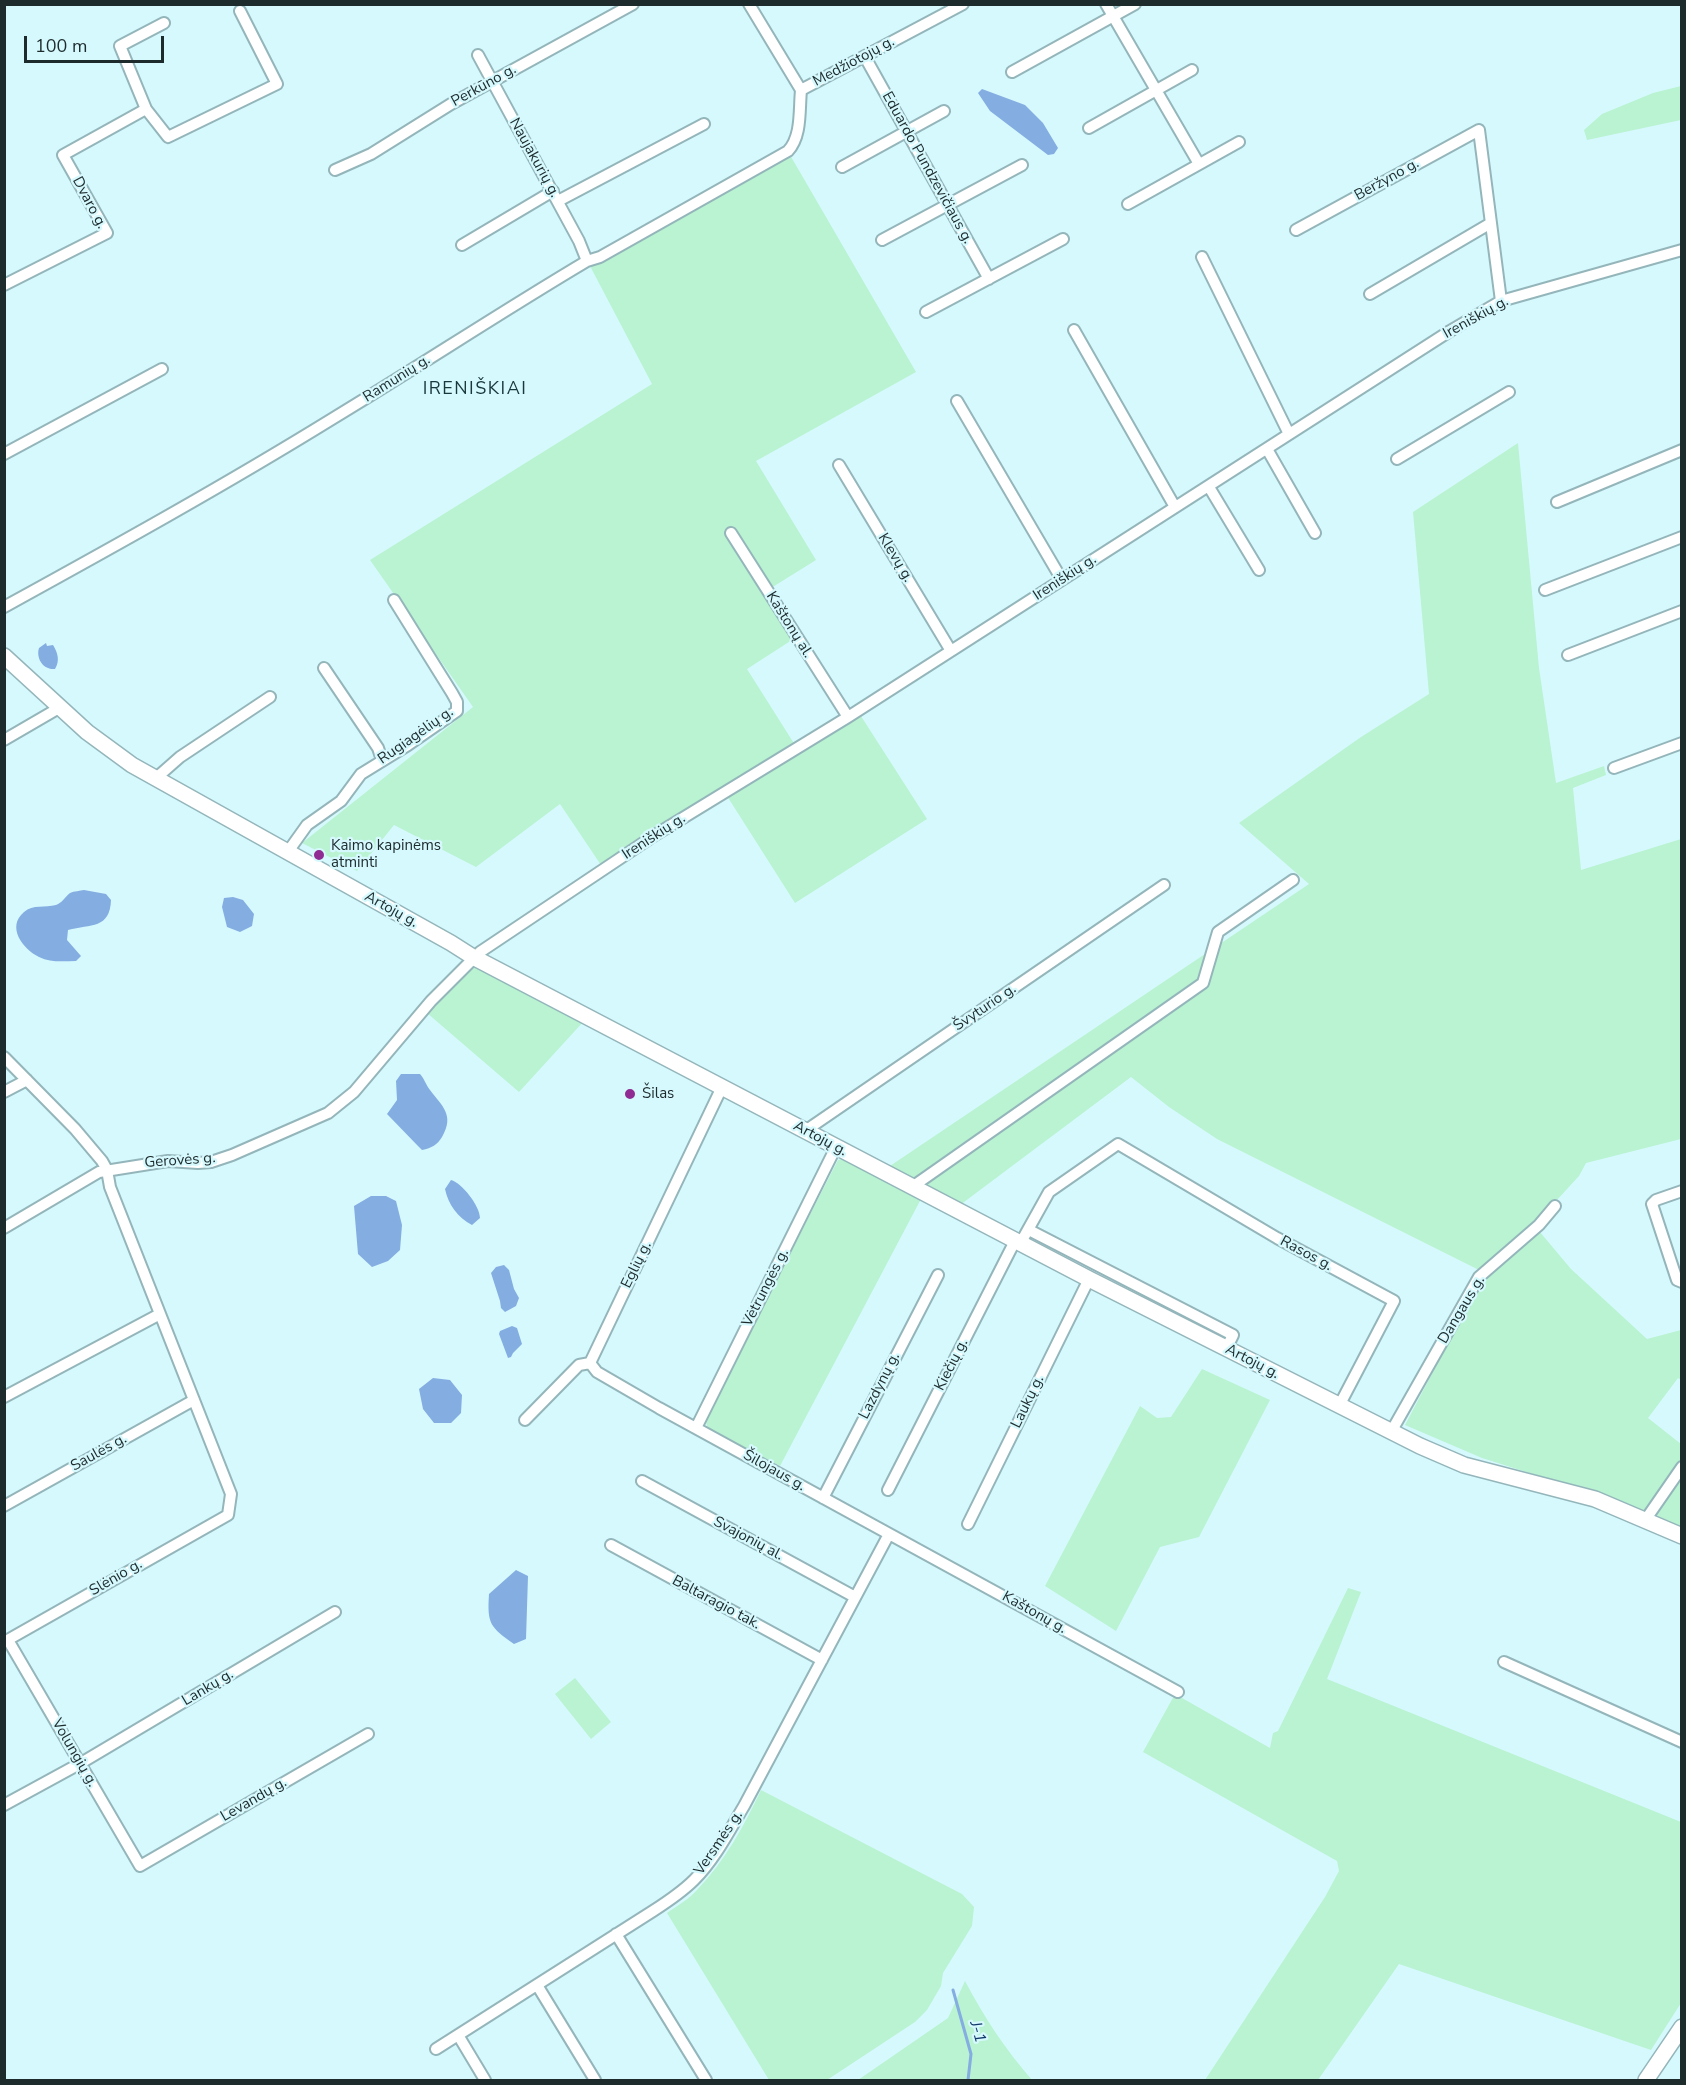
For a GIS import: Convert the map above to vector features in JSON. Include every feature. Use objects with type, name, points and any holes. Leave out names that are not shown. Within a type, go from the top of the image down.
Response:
[{"type":"main road","name":"Artojų g.","points":[[4,656],[59,708],[108,748],[155,779],[473,957],[1089,1280],[1391,1432],[1464,1465],[1595,1499],[1682,1536]]},
{"type":"main road","points":[[1646,2080],[1682,2027]]},
{"type":"street","name":"Perkūno g.","points":[[335,170],[371,154],[451,104],[633,4]]},
{"type":"street","points":[[750,4],[801,90]]},
{"type":"street","name":"Medžiotojų g.","points":[[788,151],[794,145],[798,135],[801,90],[963,4]]},
{"type":"street","points":[[1106,4],[1199,164]]},
{"type":"street","points":[[1012,72],[1135,4]]},
{"type":"street","points":[[164,23],[120,46],[146,109],[168,137],[277,84],[240,11]]},
{"type":"street","name":"Naujakurių g.","points":[[478,55],[579,241],[587,261]]},
{"type":"street","name":"Eduardo Pundzevičiaus g.","points":[[865,57],[989,279]]},
{"type":"street","points":[[1089,128],[1192,70]]},
{"type":"street","name":"Dvaro g.","points":[[4,285],[107,233],[63,155],[146,109]]},
{"type":"street","points":[[842,167],[944,111]]},
{"type":"street","points":[[462,245],[555,196],[704,124]]},
{"type":"street","name":"Beržyno g.","points":[[1296,230],[1479,130],[1491,223]]},
{"type":"street","points":[[1128,204],[1239,142]]},
{"type":"street","name":"Ramunių g.","points":[[4,606],[167,517],[332,420],[510,306],[587,261],[600,257],[788,151]]},
{"type":"street","points":[[882,240],[1022,165]]},
{"type":"street","points":[[1370,294],[1491,223],[1501,301]]},
{"type":"street","points":[[926,312],[1063,239]]},
{"type":"street","name":"Ireniškių g.","points":[[473,957],[655,836],[848,717],[1450,331],[1501,301],[1682,250]]},
{"type":"street","points":[[1202,257],[1289,434]]},
{"type":"street","points":[[1074,330],[1175,507]]},
{"type":"street","points":[[4,454],[162,369]]},
{"type":"street","points":[[1396,459],[1509,392]]},
{"type":"street","points":[[957,401],[1062,580]]},
{"type":"street","points":[[1267,449],[1315,533]]},
{"type":"street","points":[[1557,502],[1682,450]]},
{"type":"street","name":"Klevų g.","points":[[839,465],[951,651]]},
{"type":"street","points":[[1209,487],[1259,570]]},
{"type":"street","name":"Kaštonų al.","points":[[730,533],[848,717]]},
{"type":"street","points":[[1545,590],[1682,537]]},
{"type":"street","name":"Rugiagėlių g.","points":[[287,853],[307,825],[341,801],[361,774],[457,711],[457,702],[452,693],[394,600]]},
{"type":"street","points":[[1568,656],[1682,611]]},
{"type":"street","points":[[324,668],[378,748],[382,760]]},
{"type":"street","points":[[155,779],[180,757],[270,697]]},
{"type":"street","points":[[4,740],[59,708]]},
{"type":"street","points":[[1614,768],[1682,743]]},
{"type":"street","points":[[912,1187],[1203,983],[1218,932],[1293,880]]},
{"type":"street","name":"Švyturio g.","points":[[805,1131],[1164,885]]},
{"type":"street","name":"Gerovės g.","points":[[4,1228],[99,1172],[168,1161],[211,1162],[328,1113],[354,1092],[431,1001],[473,957]]},
{"type":"street","points":[[4,1057],[75,1129],[107,1170],[110,1187],[194,1400]]},
{"type":"street","points":[[4,1092],[27,1080]]},
{"type":"street","name":"Eglių g.","points":[[590,1364],[722,1087]]},
{"type":"street","name":"Kiečių g.","points":[[888,1490],[1018,1242],[1029,1230],[1049,1192],[1118,1144]]},
{"type":"street","name":"Rasos g.","points":[[1118,1144],[1277,1238],[1394,1301],[1339,1406]]},
{"type":"street","name":"Vėtrungės g.","points":[[696,1428],[836,1147]]},
{"type":"street","points":[[1682,1191],[1656,1200],[1652,1204],[1677,1280],[1682,1282]]},
{"type":"street","name":"Dangaus g.","points":[[1391,1432],[1479,1277],[1539,1225],[1555,1206]]},
{"type":"street","points":[[1029,1230],[1233,1335],[1226,1349]]},
{"type":"street","name":"Lazdynų g.","points":[[823,1497],[938,1275]]},
{"type":"street","name":"Laukų g.","points":[[968,1524],[1089,1280]]},
{"type":"street","points":[[4,1397],[160,1314]]},
{"type":"street","points":[[525,1420],[579,1365],[590,1364]]},
{"type":"street","name":"Šilojaus g.","points":[[590,1364],[597,1372],[659,1408],[889,1534]]},
{"type":"street","name":"Saulės g.","points":[[4,1506],[194,1400]]},
{"type":"street","name":"Slėnio g.","points":[[6,1641],[228,1515],[231,1494],[194,1400]]},
{"type":"street","points":[[1646,1519],[1682,1467]]},
{"type":"street","name":"Svajonių al.","points":[[642,1481],[855,1597]]},
{"type":"street","name":"Versmės g.","points":[[436,2049],[677,1895],[695,1879],[720,1847],[889,1534]]},
{"type":"street","name":"Kaštonų g.","points":[[889,1534],[1178,1692]]},
{"type":"street","name":"Baltaragio tak.","points":[[611,1545],[822,1660]]},
{"type":"street","name":"Lankų g.","points":[[4,1805],[81,1763],[335,1612]]},
{"type":"street","name":"Volungių g.","points":[[6,1641],[81,1763],[140,1866]]},
{"type":"street","points":[[1504,1662],[1682,1742]]},
{"type":"street","name":"Levandų g.","points":[[140,1866],[368,1734]]},
{"type":"street","points":[[616,1934],[706,2080]]},
{"type":"street","points":[[537,1985],[595,2080]]},
{"type":"street","points":[[458,2036],[485,2080]]},
{"type":"green space","points":[[1681,86],[1681,120],[1587,140],[1584,130],[1602,114],[1653,93]]},
{"type":"green space","points":[[790,155],[916,372],[756,461],[816,560],[763,593],[792,640],[747,669],[795,745],[601,865],[560,804],[476,867],[394,825],[357,871],[302,843],[473,707],[370,560],[652,384],[590,266]]},
{"type":"green space","points":[[1518,443],[1539,668],[1556,783],[1604,766],[1606,775],[1573,788],[1581,870],[1681,839],[1681,1139],[1586,1163],[1579,1176],[1534,1225],[1571,1269],[1647,1339],[1681,1330],[1681,1380],[1678,1378],[1648,1418],[1681,1444],[1681,1528],[1590,1492],[1482,1458],[1405,1425],[1485,1273],[1217,1139],[1169,1107],[1131,1077],[960,1205],[887,1168],[1309,884],[1239,823],[1361,737],[1429,694],[1413,512]]},
{"type":"green space","points":[[859,713],[927,819],[795,903],[727,796]]},
{"type":"green space","points":[[474,964],[584,1021],[519,1092],[427,1013]]},
{"type":"green space","points":[[843,1159],[921,1199],[780,1466],[708,1429],[705,1419],[838,1160]]},
{"type":"green space","points":[[1202,1369],[1270,1400],[1199,1537],[1160,1547],[1116,1631],[1045,1586],[1140,1406],[1157,1418],[1171,1417]]},
{"type":"green space","points":[[1348,1588],[1361,1592],[1327,1679],[1681,1822],[1681,2003],[1651,2050],[1399,1964],[1318,2080],[1205,2080],[1325,1897],[1339,1871],[1337,1861],[1143,1752],[1175,1694],[1270,1748],[1273,1733],[1278,1731]]},
{"type":"green space","points":[[575,1678],[611,1722],[591,1739],[555,1694]]},
{"type":"green space","points":[[761,1790],[962,1894],[974,1907],[972,1926],[943,1973],[941,1986],[927,2010],[915,2022],[827,2080],[769,2080],[667,1913],[694,1893],[707,1879],[741,1830]]},
{"type":"green space","points":[[965,1981],[996,2032],[1032,2080],[858,2080],[948,2018]]},
{"type":"water","points":[[982,89],[1025,105],[1043,123],[1058,148],[1054,154],[1048,155],[990,111],[978,93]]},
{"type":"water","points":[[46,643],[47,646],[53,645],[56,651],[58,660],[55,669],[43,665],[39,659],[39,648]]},
{"type":"water","points":[[84,890],[106,894],[111,900],[110,909],[103,921],[91,926],[68,930],[67,940],[81,956],[76,961],[53,961],[39,957],[27,949],[19,937],[16,924],[24,912],[35,907],[56,905],[70,893]]},
{"type":"water","points":[[233,897],[243,900],[254,914],[252,926],[240,932],[227,927],[222,907],[224,898]]},
{"type":"water","points":[[401,1074],[420,1074],[445,1111],[446,1129],[434,1146],[422,1150],[387,1114],[397,1100],[396,1081]]},
{"type":"water","points":[[451,1180],[465,1190],[477,1207],[480,1218],[472,1225],[454,1210],[449,1200],[445,1189]]},
{"type":"water","points":[[371,1196],[386,1196],[396,1201],[402,1225],[400,1250],[388,1261],[372,1267],[358,1254],[354,1206]]},
{"type":"water","points":[[504,1265],[509,1270],[519,1298],[516,1306],[505,1312],[501,1308],[491,1273],[496,1267]]},
{"type":"water","points":[[512,1326],[517,1328],[522,1344],[508,1358],[499,1334],[500,1331]]},
{"type":"water","points":[[433,1378],[450,1380],[462,1395],[461,1413],[451,1423],[434,1423],[423,1409],[419,1389]]},
{"type":"water","points":[[516,1570],[528,1576],[526,1639],[514,1644],[492,1624],[489,1594]]},
{"type":"waterway","name":"J-1","points":[[953,1990],[971,2054],[968,2080]]},
{"type":"place","name":"Kaimo kapinėms atminti","points":[[319,855]]},
{"type":"place","name":"Šilas","points":[[630,1094]]},
{"type":"district","name":"IRENIŠKIAI","points":[[475,390]]}]
